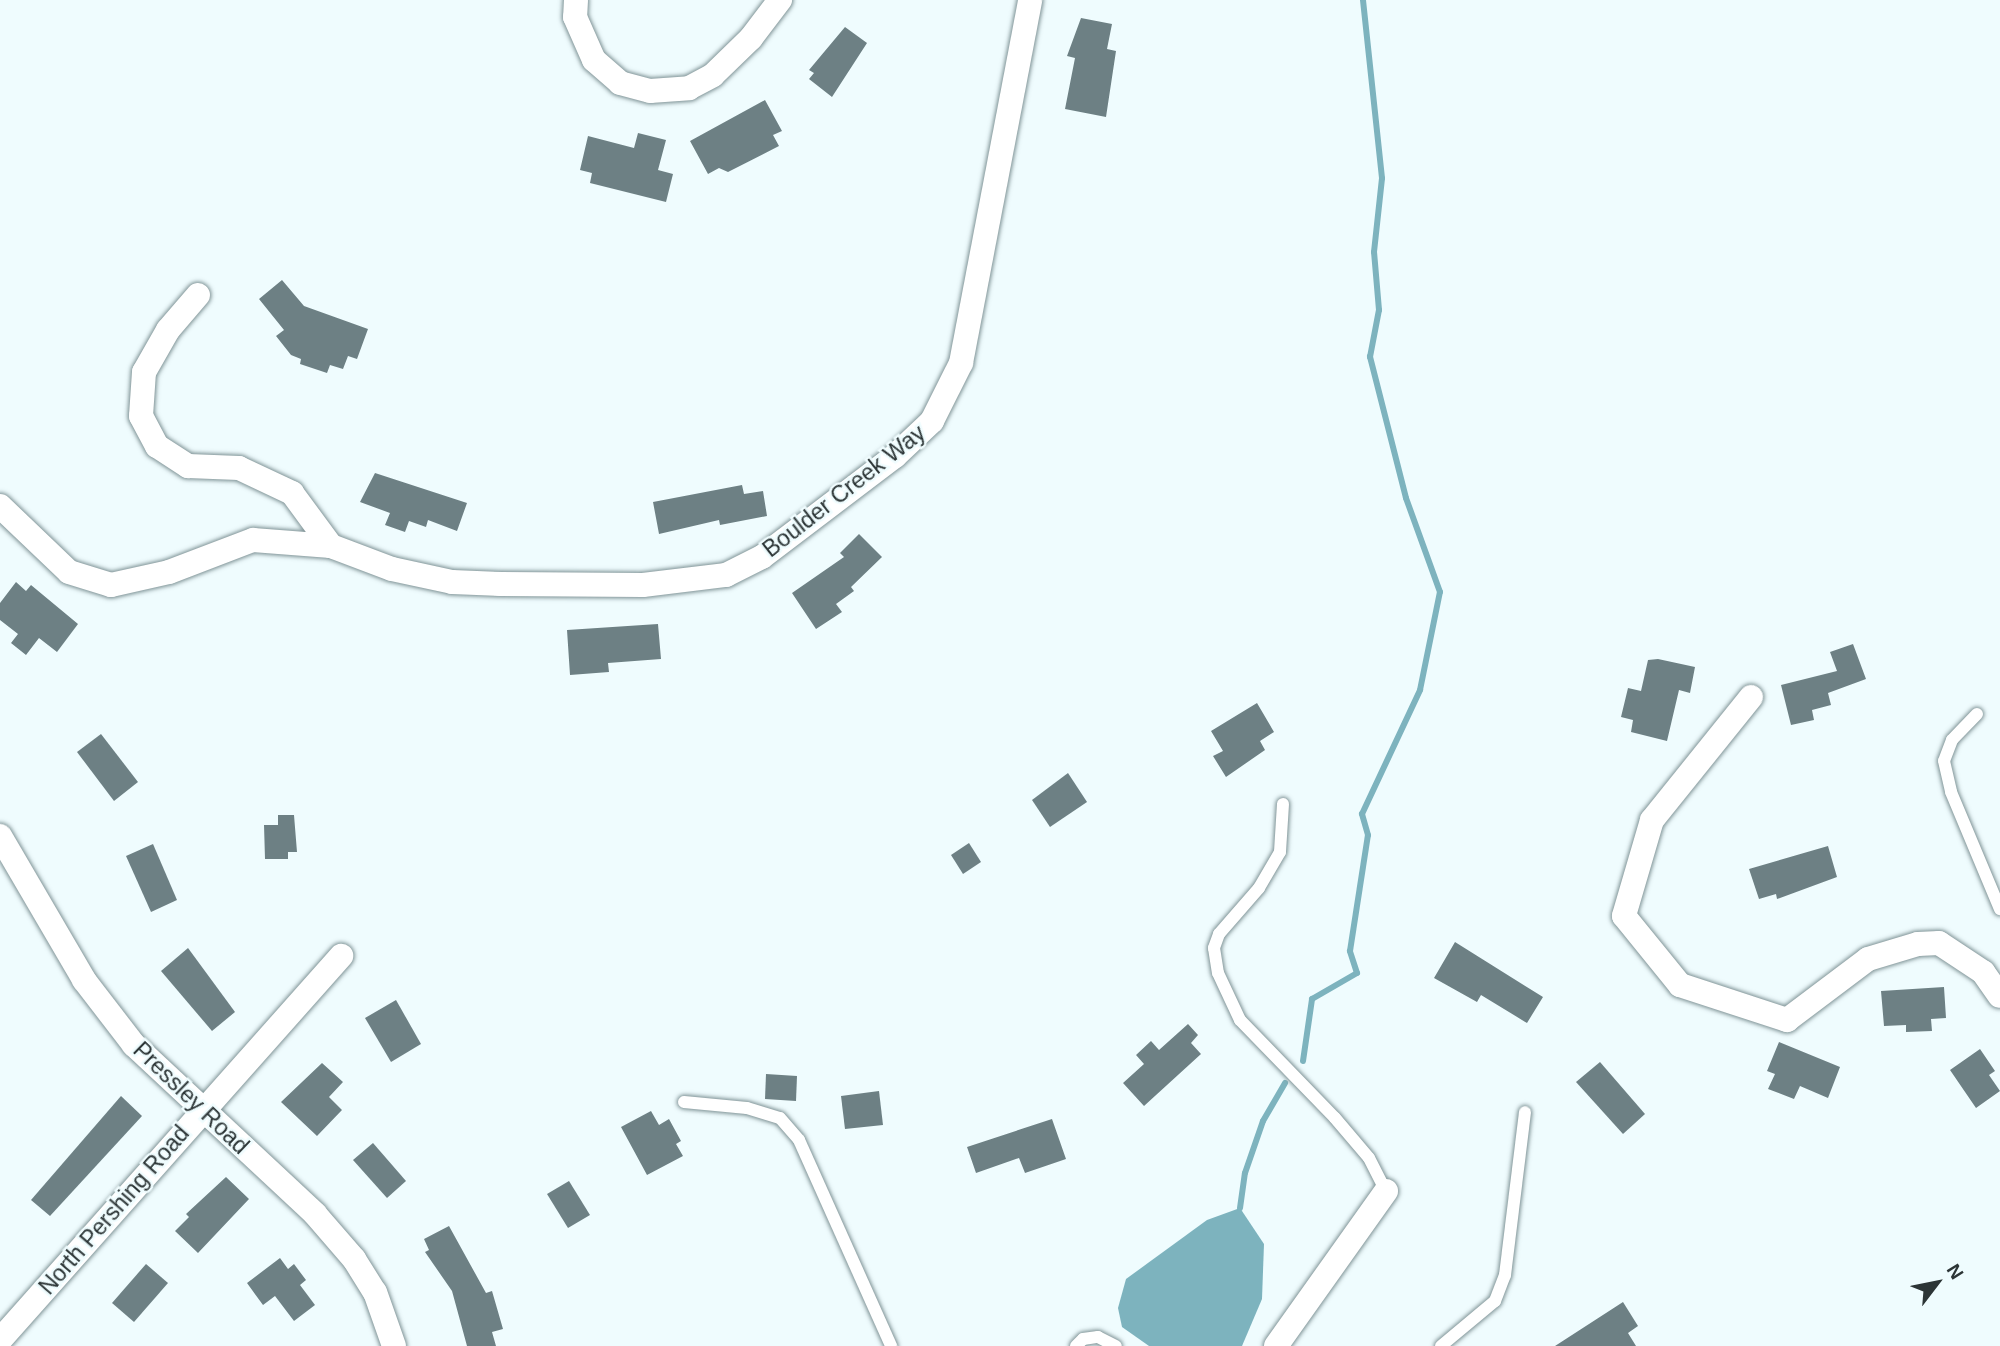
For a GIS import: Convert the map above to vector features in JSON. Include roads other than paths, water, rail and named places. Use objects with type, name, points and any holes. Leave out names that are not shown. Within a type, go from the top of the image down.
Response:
[{"type":"street","points":[[576,0],[575,18],[594,60],[620,83],[650,91],[690,88],[713,75],[751,38],[780,0]]},
{"type":"street","name":"Boulder Creek Way","points":[[0,506],[69,572],[111,585],[169,572],[253,540],[331,546],[392,569],[452,582],[643,585],[726,575],[762,557],[895,456],[932,421],[961,363],[1030,0]]},
{"type":"street","points":[[198,295],[168,330],[144,372],[141,416],[157,446],[188,466],[239,468],[292,493],[331,546]]},
{"type":"street","points":[[1751,697],[1652,820],[1624,916],[1680,985],[1787,1020],[1868,959],[1918,944],[1939,943],[1983,972],[2000,996]]},
{"type":"street","name":"Pressley Road","points":[[0,836],[84,980],[134,1045],[314,1214],[354,1259],[375,1292],[394,1346]]},
{"type":"street","name":"North Pershing Road","points":[[0,1340],[341,956]]},
{"type":"street","points":[[1276,1346],[1386,1191]]},
{"type":"lane","points":[[1977,715],[1952,740],[1944,761],[1951,792],[2000,909]]},
{"type":"lane","points":[[1283,804],[1280,852],[1259,888],[1219,934],[1214,948],[1218,973],[1240,1020],[1335,1118],[1369,1158],[1386,1191]]},
{"type":"lane","points":[[684,1102],[747,1108],[780,1118],[799,1140],[891,1346]]},
{"type":"lane","points":[[1441,1346],[1495,1301],[1505,1275],[1525,1112]]},
{"type":"lane","points":[[1076,1346],[1083,1339],[1098,1337],[1116,1346]]},
{"type":"water","points":[[1240,1208],[1264,1244],[1262,1299],[1242,1346],[1149,1346],[1122,1327],[1118,1308],[1126,1279],[1207,1220]]},
{"type":"waterway","points":[[1303,1061],[1312,999],[1357,973],[1350,951],[1368,835],[1362,814],[1420,690],[1440,592],[1406,498],[1370,357],[1379,310],[1374,252],[1382,178],[1363,0]]},
{"type":"waterway","points":[[1240,1208],[1245,1173],[1263,1121],[1285,1083]]}]
